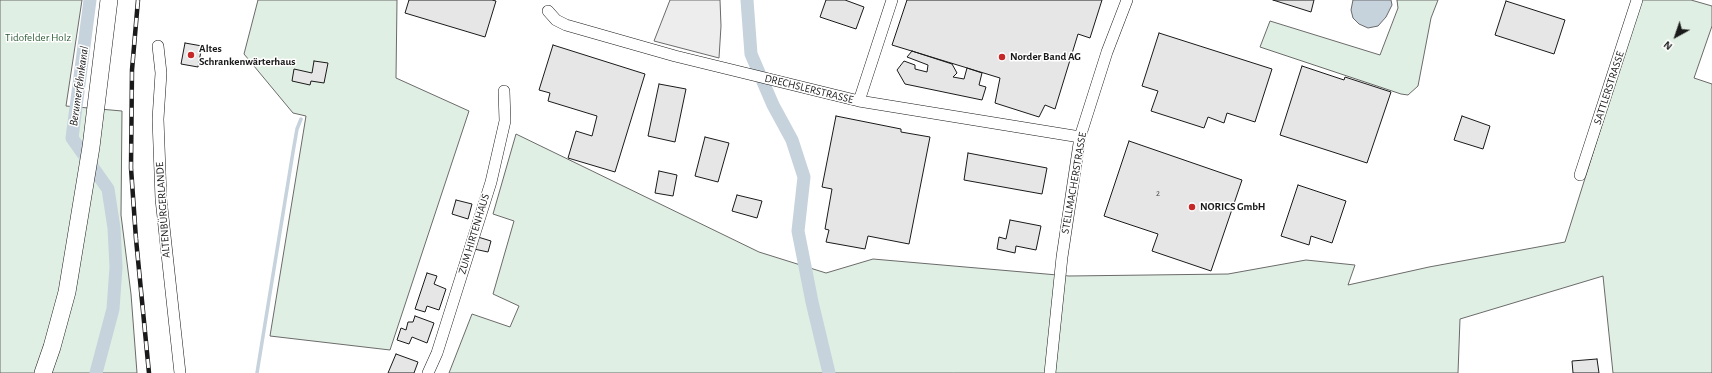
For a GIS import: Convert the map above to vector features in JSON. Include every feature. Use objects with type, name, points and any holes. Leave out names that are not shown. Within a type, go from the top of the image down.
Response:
[{"type":"main road","points":[[43,373],[52,347],[67,292],[85,184],[109,0]]},
{"type":"street","points":[[859,101],[892,0]]},
{"type":"street","name":"STELLMACHERSTRASSE","points":[[1050,373],[1062,257],[1080,137],[1107,52],[1127,0]]},
{"type":"street","name":"SATTLERSTRASSE","points":[[1580,175],[1637,0]]},
{"type":"street","name":"DRECHSLERSTRASSE","points":[[548,11],[556,20],[566,25],[675,56],[859,101],[1080,137]]},
{"type":"street","name":"ALTENBÜRGERLANDE","points":[[158,46],[161,73],[158,120],[161,199],[180,373]]},
{"type":"street","name":"ZUM HIRTENHAUS","points":[[428,373],[437,353],[491,182],[506,121],[504,91]]},
{"type":"green space","name":"Tidofelder Holz","points":[[0,0],[82,0],[66,106],[122,111],[121,215],[131,294],[137,373],[0,373]]},
{"type":"green space","points":[[258,0],[397,0],[396,78],[469,111],[390,350],[270,336],[306,116],[293,113],[244,54]]},
{"type":"green space","points":[[1397,0],[1438,0],[1431,18],[1418,86],[1408,95],[1401,94],[1260,47],[1270,21],[1380,55],[1398,8]]},
{"type":"green space","points":[[1641,0],[1691,0],[1712,6],[1712,26],[1694,78],[1712,84],[1712,373],[1613,373],[1603,276],[1460,319],[1458,373],[449,373],[472,314],[510,327],[519,306],[493,294],[514,221],[493,214],[516,134],[759,252],[826,273],[873,259],[1069,276],[1228,274],[1306,260],[1355,265],[1348,285],[1429,267],[1565,242]]},
{"type":"shaded area","points":[[670,0],[720,0],[721,26],[719,58],[654,41]]},
{"type":"shaded area","points":[[1353,0],[1391,0],[1392,5],[1386,17],[1378,26],[1368,28],[1359,24],[1353,18],[1351,10]]},
{"type":"building","points":[[409,0],[496,1],[485,37],[405,13]]},
{"type":"building","points":[[826,0],[845,0],[864,7],[856,29],[820,17]]},
{"type":"building","name":"Norder Band AG","points":[[907,0],[1102,0],[1090,38],[1078,34],[1055,109],[1045,105],[1039,117],[995,103],[1000,78],[892,45]]},
{"type":"building","points":[[1273,0],[1314,0],[1311,12]]},
{"type":"building","points":[[1506,1],[1565,20],[1554,54],[1495,35]]},
{"type":"building","points":[[1159,33],[1272,69],[1255,122],[1227,113],[1224,123],[1208,117],[1204,128],[1151,111],[1158,91],[1142,86]]},
{"type":"building","name":"Altes Schrankenwärterhaus","points":[[185,43],[202,46],[198,67],[181,64]]},
{"type":"building","points":[[553,45],[645,74],[615,172],[568,158],[576,131],[592,136],[597,116],[548,101],[550,93],[539,90]]},
{"type":"building","points":[[912,51],[952,64],[957,73],[953,77],[964,79],[967,68],[982,73],[979,85],[986,87],[982,100],[905,84],[897,70],[904,61],[915,65],[915,69],[927,72],[928,65],[907,57]]},
{"type":"building","points":[[314,61],[328,63],[324,83],[311,81],[310,85],[292,81],[294,69],[312,73]]},
{"type":"building","points":[[1302,66],[1344,80],[1345,77],[1391,92],[1367,163],[1280,135]]},
{"type":"building","points":[[659,84],[686,89],[675,142],[648,136]]},
{"type":"building","points":[[836,116],[901,129],[901,132],[930,137],[909,244],[868,236],[865,249],[826,242],[829,230],[825,229],[832,189],[822,187]]},
{"type":"building","points":[[1462,116],[1490,126],[1483,149],[1454,140]]},
{"type":"building","points":[[705,137],[729,143],[718,182],[695,176]]},
{"type":"building","points":[[1129,141],[1242,180],[1211,271],[1152,251],[1158,234],[1104,216]]},
{"type":"building","points":[[968,153],[1047,168],[1042,194],[964,180]]},
{"type":"building","points":[[659,171],[677,175],[673,196],[655,193]]},
{"type":"building","points":[[1298,185],[1346,201],[1332,243],[1311,236],[1309,245],[1281,236]]},
{"type":"building","points":[[737,195],[762,201],[757,218],[732,211]]},
{"type":"building","points":[[456,200],[472,204],[468,219],[452,214]]},
{"type":"building","points":[[1010,220],[1041,226],[1036,250],[1016,246],[1015,253],[997,249],[999,237],[1006,239]]},
{"type":"building","points":[[478,237],[491,241],[488,252],[474,249]]},
{"type":"building","points":[[427,273],[437,276],[434,284],[446,289],[439,310],[427,306],[425,312],[415,309]]},
{"type":"building","points":[[415,316],[434,323],[427,343],[412,337],[409,344],[397,340],[401,328],[406,330],[408,322],[413,322]]},
{"type":"building","points":[[396,354],[418,362],[414,373],[388,373]]},
{"type":"building","points":[[1597,359],[1599,373],[1573,373],[1572,361]]},
{"type":"waterway","name":"Berumerfehnkanal","points":[[90,0],[72,138],[108,189],[114,228],[116,267],[113,309],[96,373]]},
{"type":"waterway","points":[[747,0],[751,54],[773,105],[792,140],[804,177],[798,231],[812,302],[829,373]]},
{"type":"waterway","points":[[257,373],[293,152],[297,129],[301,119]]},
{"type":"railway","points":[[138,0],[132,70],[131,168],[136,239],[149,373]]},
{"type":"place","name":"Altes Schrankenwärterhaus","points":[[191,55]]},
{"type":"place","name":"Norder Band AG","points":[[1002,57]]},
{"type":"place","name":"NORICS GmbH","points":[[1192,207]]}]
